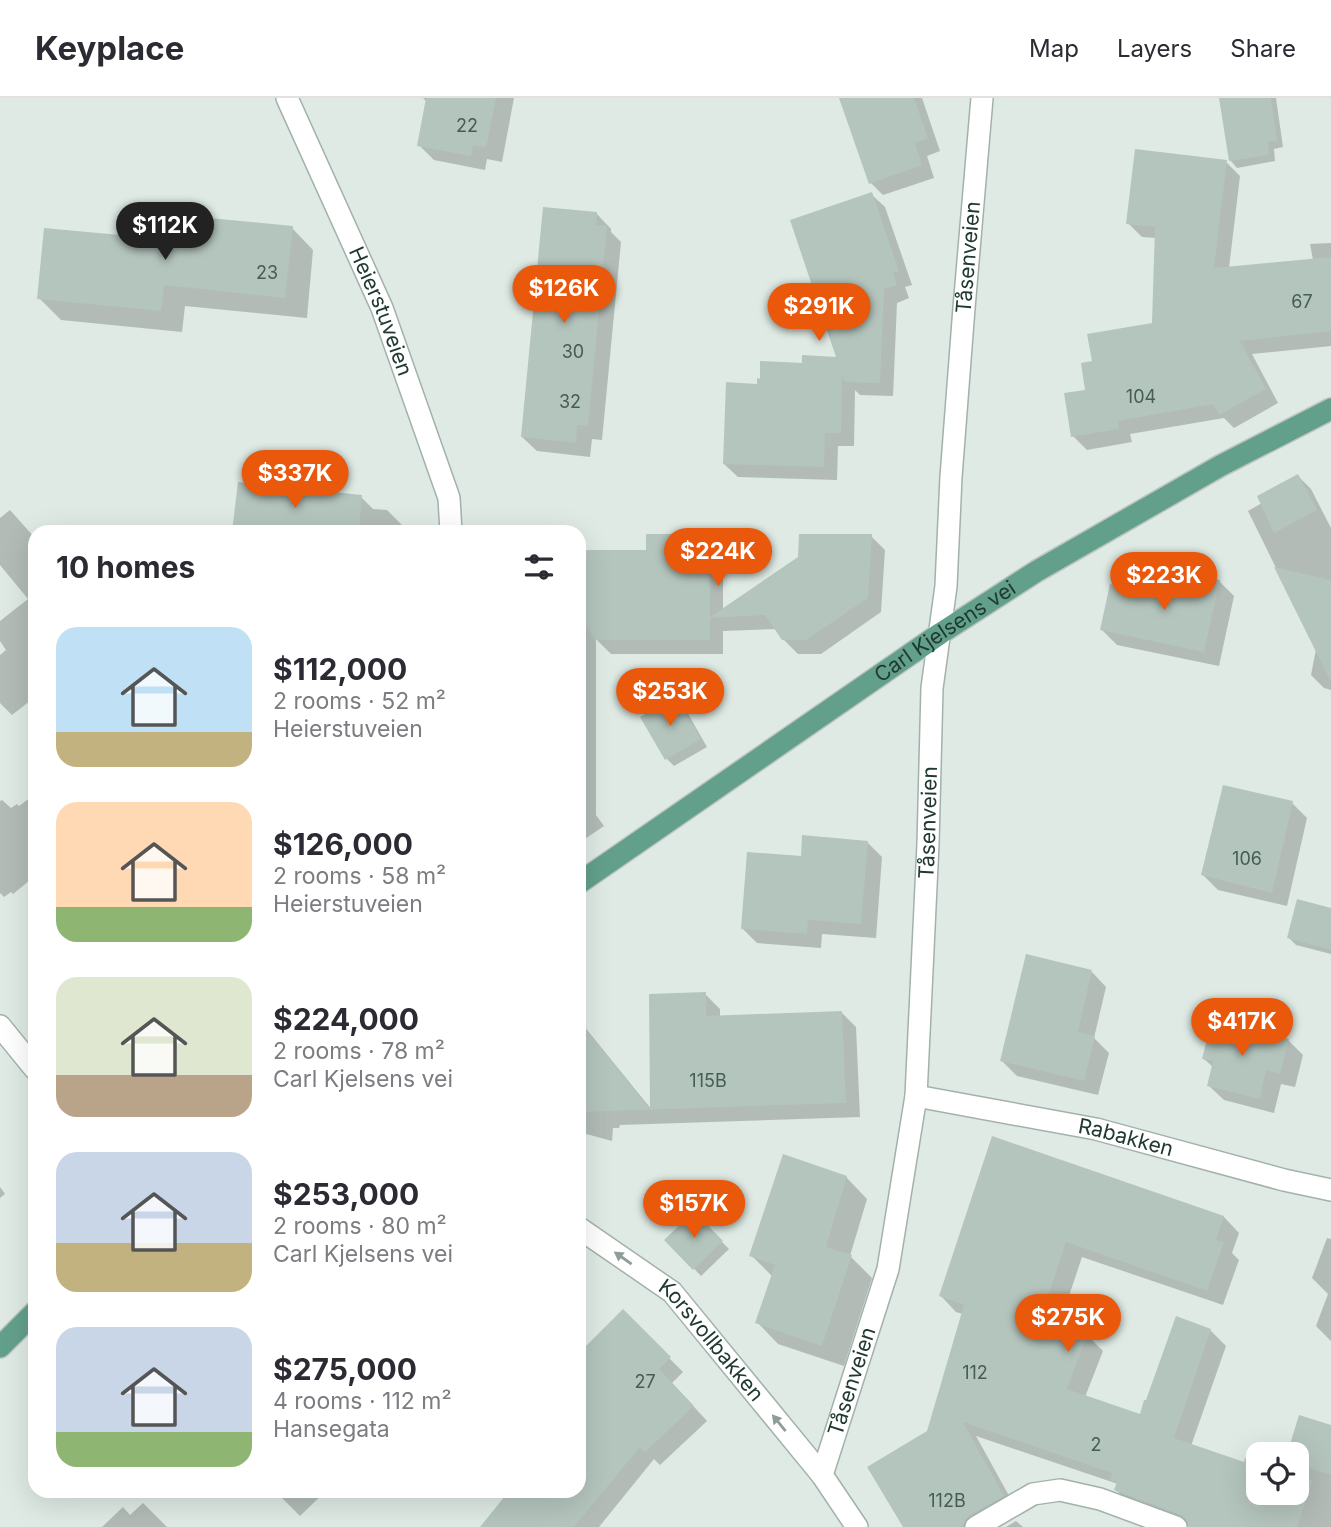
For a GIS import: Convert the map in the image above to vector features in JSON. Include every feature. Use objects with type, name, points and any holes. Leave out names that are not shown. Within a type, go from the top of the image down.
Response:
[{"type":"main road","name":"Carl Kjelsens vei","points":[[586,878],[941,633],[1037,571],[1220,466],[1331,410]]},
{"type":"main road","points":[[0,1347],[28,1319]]},
{"type":"street","name":"Heierstuveien","points":[[287,98],[382,308],[449,498],[451,525]]},
{"type":"street","name":"Tåsenveien","points":[[822,1475],[888,1269],[916,1096],[928,844],[932,688],[946,586],[951,477],[982,98]]},
{"type":"street","points":[[0,1026],[28,1060]]},
{"type":"street","name":"Rabakken","points":[[916,1096],[1096,1129],[1284,1180],[1331,1190]]},
{"type":"street","name":"Korsvollbakken","points":[[586,1233],[672,1292],[822,1475]]},
{"type":"street","points":[[822,1475],[856,1527]]},
{"type":"street","points":[[976,1527],[1033,1494],[1060,1490],[1100,1499],[1176,1527]]},
{"type":"building","points":[[426,98],[496,98],[486,148],[473,145],[471,156],[417,146]]},
{"type":"building","points":[[839,98],[914,98],[928,138],[915,143],[922,165],[869,184]]},
{"type":"building","points":[[1219,98],[1271,98],[1277,141],[1268,142],[1269,155],[1229,161]]},
{"type":"building","points":[[1135,149],[1227,160],[1214,268],[1331,257],[1331,331],[1240,341],[1266,389],[1219,415],[1213,404],[1118,421],[1119,429],[1071,437],[1064,393],[1085,390],[1081,363],[1092,361],[1087,334],[1152,323],[1155,227],[1126,224]]},
{"type":"building","points":[[872,192],[899,271],[893,273],[897,285],[884,289],[880,383],[845,382],[842,374],[841,433],[825,433],[824,467],[723,464],[726,382],[757,384],[757,378],[760,379],[760,361],[802,363],[802,355],[836,357],[790,220]]},
{"type":"building","points":[[543,207],[597,212],[596,225],[607,226],[588,426],[577,425],[576,443],[521,437]]},
{"type":"building","points":[[167,214],[293,226],[285,298],[164,285],[161,311],[37,299],[44,228],[164,239]]},
{"type":"building","points":[[1298,474],[1317,510],[1274,533],[1257,496]]},
{"type":"building","points":[[238,482],[362,495],[360,525],[233,525]]},
{"type":"building","points":[[646,534],[710,534],[710,617],[798,557],[799,534],[872,534],[868,598],[806,640],[782,640],[765,615],[710,618],[710,640],[595,640],[586,625],[586,550],[646,550]]},
{"type":"building","points":[[1274,567],[1331,580],[1331,682]]},
{"type":"building","points":[[1171,570],[1220,580],[1204,652],[1100,630],[1110,584],[1166,595]]},
{"type":"building","points":[[676,696],[701,739],[665,760],[640,717]]},
{"type":"building","points":[[1223,785],[1293,801],[1272,893],[1201,875]]},
{"type":"building","points":[[802,835],[868,841],[861,924],[808,920],[807,934],[741,929],[747,852],[801,856]]},
{"type":"building","points":[[1297,899],[1331,908],[1331,950],[1287,938]]},
{"type":"building","points":[[1026,954],[1092,970],[1078,1032],[1095,1036],[1084,1081],[1000,1061]]},
{"type":"building","points":[[706,992],[706,1016],[842,1011],[846,1103],[586,1112],[586,1030],[650,1109],[649,994]]},
{"type":"building","points":[[1212,1020],[1289,1039],[1280,1074],[1266,1070],[1260,1099],[1207,1086],[1213,1061],[1202,1059]]},
{"type":"building","points":[[992,1136],[1224,1216],[1216,1240],[1224,1242],[1207,1291],[1066,1242],[1041,1318],[1088,1333],[1067,1389],[1140,1414],[1176,1316],[1211,1329],[1174,1438],[1244,1462],[1246,1458],[1246,1505],[1304,1505],[1297,1527],[1189,1527],[1181,1515],[1114,1490],[1117,1482],[1110,1480],[1112,1473],[963,1422],[1004,1496],[969,1516],[963,1527],[903,1527],[867,1467],[927,1431],[964,1305],[939,1296]]},
{"type":"building","points":[[783,1154],[847,1176],[826,1247],[852,1255],[822,1346],[755,1323],[775,1265],[749,1256]]},
{"type":"building","points":[[694,1211],[723,1241],[693,1270],[664,1240]]},
{"type":"building","points":[[623,1309],[671,1357],[659,1369],[694,1406],[645,1452],[640,1447],[574,1527],[480,1527],[503,1498],[586,1498],[586,1346]]},
{"type":"building","points":[[1299,1415],[1331,1425],[1331,1475],[1309,1468],[1309,1442],[1291,1442]]}]
